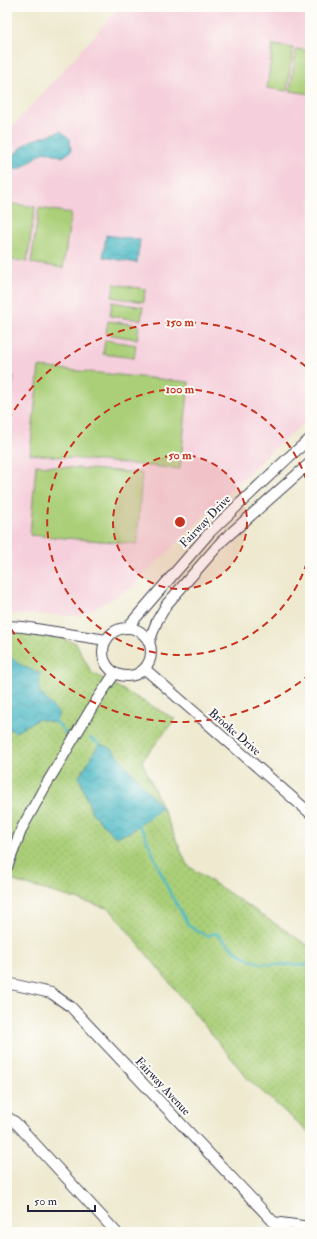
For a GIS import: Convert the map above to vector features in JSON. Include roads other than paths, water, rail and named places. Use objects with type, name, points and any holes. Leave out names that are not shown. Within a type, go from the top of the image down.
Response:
[{"type":"street","name":"Fairway Drive","points":[[127,628],[210,532],[310,439]]},
{"type":"street","points":[[149,642],[140,631],[127,628],[115,631],[106,640],[104,646],[104,658],[110,669],[115,673],[131,676],[145,669],[151,655],[149,642],[157,621],[167,604],[222,541],[310,463]]},
{"type":"street","points":[[7,626],[23,627],[106,640]]},
{"type":"street","name":"Brooke Drive","points":[[145,669],[310,813]]},
{"type":"street","points":[[7,867],[22,828],[42,790],[115,673]]},
{"type":"street","name":"Fairway Avenue","points":[[7,983],[51,993],[71,1007],[283,1232]]},
{"type":"street","points":[[7,1117],[15,1122],[116,1232]]},
{"type":"street","points":[[274,1222],[310,1227]]},
{"type":"water","points":[[61,131],[70,139],[71,151],[63,157],[45,151],[21,168],[7,172],[7,160],[30,141]]},
{"type":"water","points":[[106,235],[140,240],[137,263],[103,257]]},
{"type":"water","points":[[7,650],[9,655],[16,662],[40,673],[39,691],[59,714],[55,723],[38,719],[16,732],[7,728]]},
{"type":"water","points":[[99,744],[111,748],[162,808],[128,833],[115,837],[92,813],[79,777]]},
{"type":"waterway","points":[[53,718],[67,735]]},
{"type":"waterway","points":[[90,738],[99,744],[99,746]]},
{"type":"waterway","points":[[137,824],[144,833],[169,891],[189,926],[207,936],[216,933],[237,951],[257,962],[264,964],[310,965]]}]
